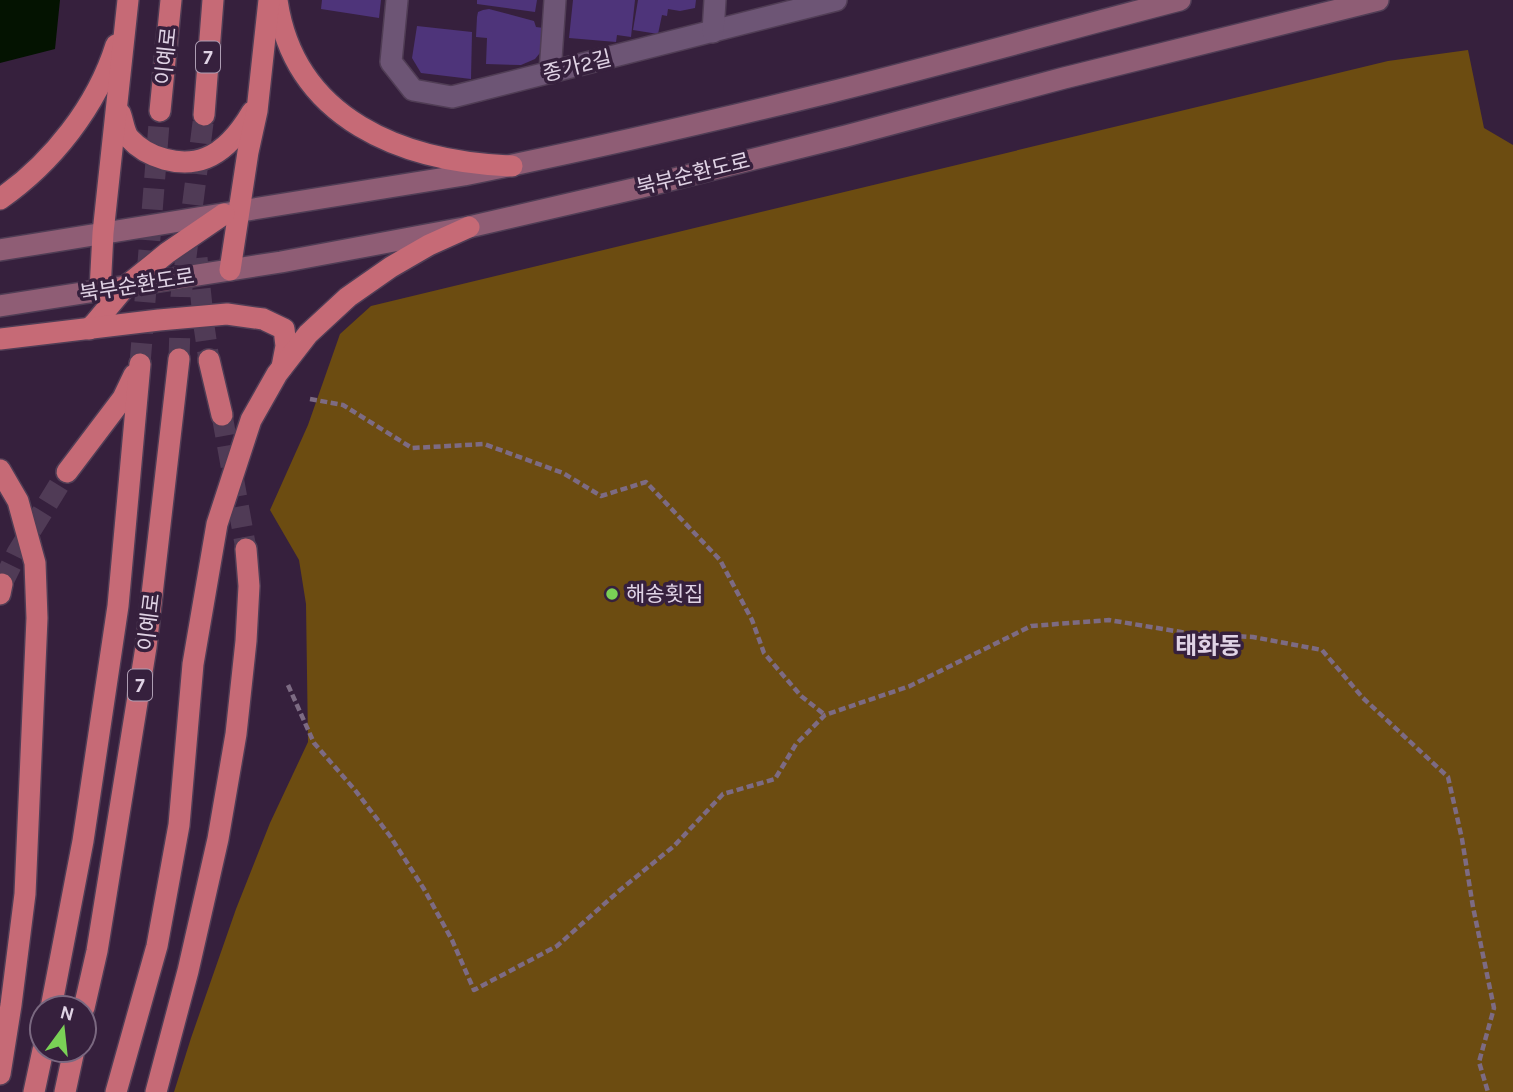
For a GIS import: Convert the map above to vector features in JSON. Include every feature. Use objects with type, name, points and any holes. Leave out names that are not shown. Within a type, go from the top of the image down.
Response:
[{"type":"highway","name":"이예로","points":[[160,111],[171,0]]},
{"type":"highway","name":"이예로","points":[[204,115],[213,0]]},
{"type":"highway","points":[[230,270],[232,213],[258,98],[269,0]]},
{"type":"highway","points":[[277,0],[294,57],[317,91],[343,115],[371,134],[407,149],[456,161],[512,166]]},
{"type":"highway","points":[[100,291],[103,233],[128,3]]},
{"type":"highway","points":[[0,199],[58,147],[92,99],[111,61],[128,3]]},
{"type":"highway","points":[[117,100],[127,137],[155,156],[174,162],[208,158],[243,127],[258,98]]},
{"type":"highway","points":[[89,329],[125,287],[167,253],[232,213]]},
{"type":"highway","points":[[116,1092],[157,946],[179,825],[193,664],[217,524],[251,420],[281,369],[308,334],[348,297],[429,245],[469,227]]},
{"type":"highway","points":[[0,339],[227,314],[263,319],[284,329],[286,346],[281,369]]},
{"type":"highway","name":"이예로","points":[[87,994],[97,950],[146,647],[179,359]]},
{"type":"highway","points":[[209,360],[222,415]]},
{"type":"highway","name":"이예로","points":[[54,994],[83,841],[118,606],[140,364],[123,398],[67,472]]},
{"type":"highway","points":[[0,470],[18,501],[35,563],[37,618],[25,894],[0,1074]]},
{"type":"highway","points":[[156,1092],[188,971],[218,839],[236,734],[249,586],[246,549]]},
{"type":"highway","points":[[34,1092],[40,1064]]},
{"type":"highway","points":[[65,1092],[71,1064]]},
{"type":"main road","points":[[0,250],[512,166],[821,95],[1181,0]]},
{"type":"main road","name":"북부순환도로","points":[[0,306],[230,270],[469,227],[642,187],[1378,0]]},
{"type":"street","name":"종가2길","points":[[397,0],[391,62],[413,90],[452,97],[836,0]]},
{"type":"street","points":[[550,72],[555,0]]},
{"type":"street","points":[[713,32],[715,0]]},
{"type":"path","points":[[310,399],[343,405],[412,448],[484,444],[563,473],[601,495],[646,482],[720,560],[752,620],[764,653],[801,696],[825,715]]},
{"type":"path","points":[[288,685],[314,743],[390,836],[424,889],[452,940],[474,990],[557,946],[674,846],[723,794],[775,779],[796,744],[825,715],[910,687],[1031,626],[1109,620],[1193,635],[1254,637],[1322,650],[1363,698],[1448,777],[1494,1008],[1479,1062],[1488,1092]]},
{"type":"shaded area","points":[[0,0],[60,0],[55,49],[0,63]]},
{"type":"shaded area","points":[[1468,50],[1484,128],[1513,145],[1513,1092],[174,1092],[236,909],[270,823],[308,742],[306,604],[299,560],[270,510],[308,425],[340,334],[371,306],[1388,61]]},
{"type":"building","points":[[322,0],[381,0],[379,18],[321,9]]},
{"type":"building","points":[[477,0],[537,0],[535,12],[477,4]]},
{"type":"building","points":[[573,0],[635,0],[631,37],[617,35],[616,42],[569,38]]},
{"type":"building","points":[[638,0],[696,0],[695,8],[680,11],[668,9],[667,16],[662,15],[658,34],[633,30]]},
{"type":"building","points":[[489,9],[534,21],[536,27],[544,28],[544,48],[535,59],[521,65],[486,64],[487,38],[476,37],[477,17],[478,12]]},
{"type":"building","points":[[417,26],[472,32],[471,79],[421,73],[412,58]]},
{"type":"tunnel","points":[[140,364],[160,111]]},
{"type":"tunnel","points":[[179,359],[181,296],[204,115]]},
{"type":"tunnel","points":[[197,258],[209,360]]},
{"type":"tunnel","points":[[222,415],[246,549]]},
{"type":"tunnel","points":[[2,584],[17,553],[67,472]]},
{"type":"place","name":"해송횟집","points":[[612,594]]},
{"type":"district","name":"태화동","points":[[1208,646]]}]
